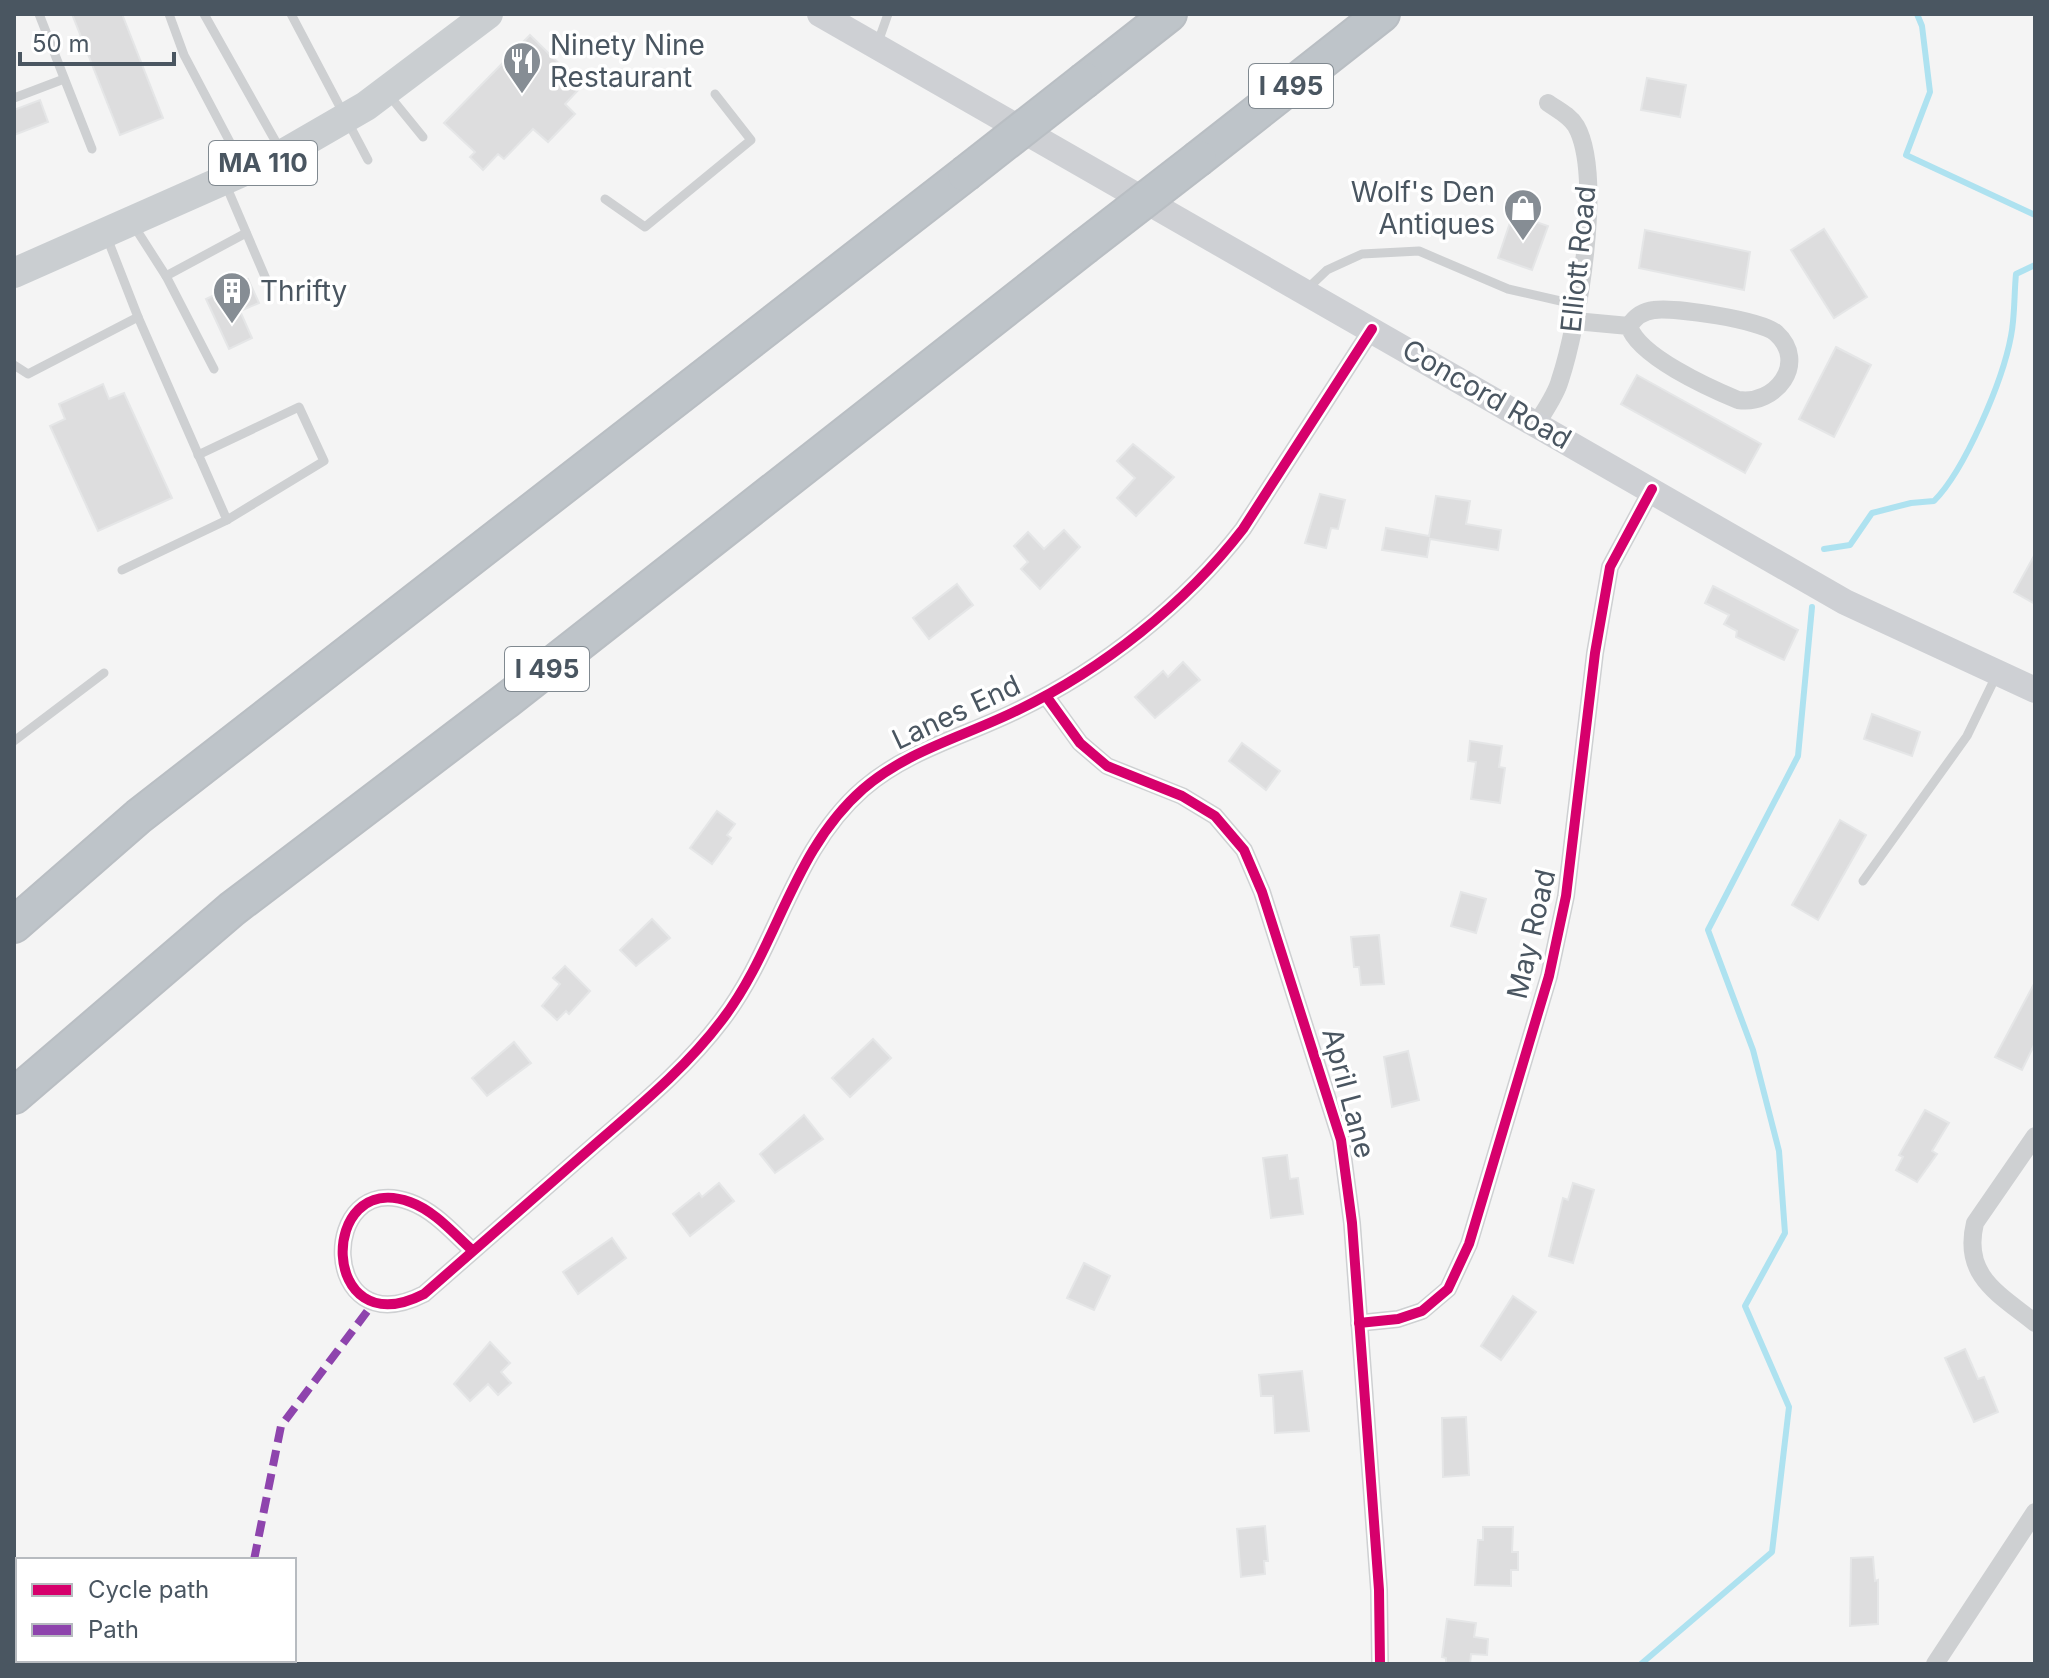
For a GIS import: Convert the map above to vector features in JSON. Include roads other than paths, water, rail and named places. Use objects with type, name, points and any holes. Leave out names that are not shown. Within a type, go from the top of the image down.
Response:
[{"type":"highway","points":[[14,925],[139,816],[1169,14]]},
{"type":"highway","name":"I 495","points":[[14,1096],[232,909],[507,700],[1382,14]]},
{"type":"main road","name":"MA 110","points":[[14,273],[283,154],[386,92],[488,14]]},
{"type":"main road","name":"Concord Road","points":[[820,14],[1306,290],[1845,602],[2035,690]]},
{"type":"street","name":"Elliott Road","points":[[1537,423],[1559,384],[1576,313],[1588,204],[1586,162],[1576,127],[1569,117],[1548,103]]},
{"type":"street","points":[[1653,310],[1756,324],[1775,332],[1783,341],[1789,361],[1788,371],[1778,390],[1769,397],[1748,402],[1738,400],[1647,351],[1632,336],[1629,326],[1634,318],[1653,310]]},
{"type":"street","points":[[1576,313],[1629,326]]},
{"type":"street","name":"Lanes End","points":[[473,1251],[422,1208],[407,1201],[389,1199],[372,1203],[356,1213],[340,1245],[341,1263],[347,1279],[368,1297],[392,1304],[409,1302],[424,1294],[678,1072],[720,1023],[751,977],[808,856],[843,808],[885,772],[909,758],[1046,696],[1143,628],[1224,554],[1260,505],[1372,329]]},
{"type":"street","name":"May Road","points":[[1359,1323],[1398,1319],[1422,1311],[1448,1289],[1469,1244],[1549,976],[1566,896],[1595,653],[1610,567],[1652,489]]},
{"type":"street","name":"April Lane","points":[[1046,696],[1093,756],[1124,775],[1201,806],[1232,832],[1244,850],[1262,892],[1335,1113],[1349,1194],[1379,1590],[1380,1664]]},
{"type":"street","points":[[2035,1136],[1975,1223],[1971,1240],[1976,1268],[1988,1285],[2035,1323]]},
{"type":"street","points":[[1935,1664],[2035,1512]]},
{"type":"lane","points":[[39,14],[92,149]]},
{"type":"lane","points":[[169,14],[235,177],[246,233],[269,286]]},
{"type":"lane","points":[[204,14],[283,154]]},
{"type":"lane","points":[[291,14],[368,160]]},
{"type":"lane","points":[[876,46],[888,14]]},
{"type":"lane","points":[[14,98],[64,79]]},
{"type":"lane","points":[[386,92],[423,137]]},
{"type":"lane","points":[[605,199],[645,227],[751,140],[715,94]]},
{"type":"lane","points":[[118,227],[166,276],[214,369]]},
{"type":"lane","points":[[118,227],[138,317],[227,520]]},
{"type":"lane","points":[[166,276],[246,233]]},
{"type":"lane","points":[[1306,290],[1327,270],[1362,254],[1419,251],[1508,289],[1576,313]]},
{"type":"lane","points":[[14,365],[28,374],[138,317]]},
{"type":"lane","points":[[122,570],[227,520],[324,461],[299,407],[198,455]]},
{"type":"lane","points":[[14,741],[104,673]]},
{"type":"lane","points":[[1863,881],[1967,736],[1997,674]]},
{"type":"waterway","points":[[1917,14],[1922,26],[1930,92],[1906,155],[2035,215]]},
{"type":"waterway","points":[[1824,549],[1850,545],[1872,513],[1911,503],[1934,501],[1946,487],[1970,447],[2000,376],[2012,328],[2016,274],[2035,265]]},
{"type":"waterway","points":[[1641,1664],[1772,1552],[1789,1407],[1745,1306],[1785,1233],[1779,1151],[1753,1050],[1708,930],[1798,756],[1812,607]]},
{"type":"place","name":"Ninety Nine Restaurant","points":[[522,95]]},
{"type":"place","name":"Wolf's Den Antiques","points":[[1523,242]]},
{"type":"place","name":"Thrifty","points":[[232,325]]}]
